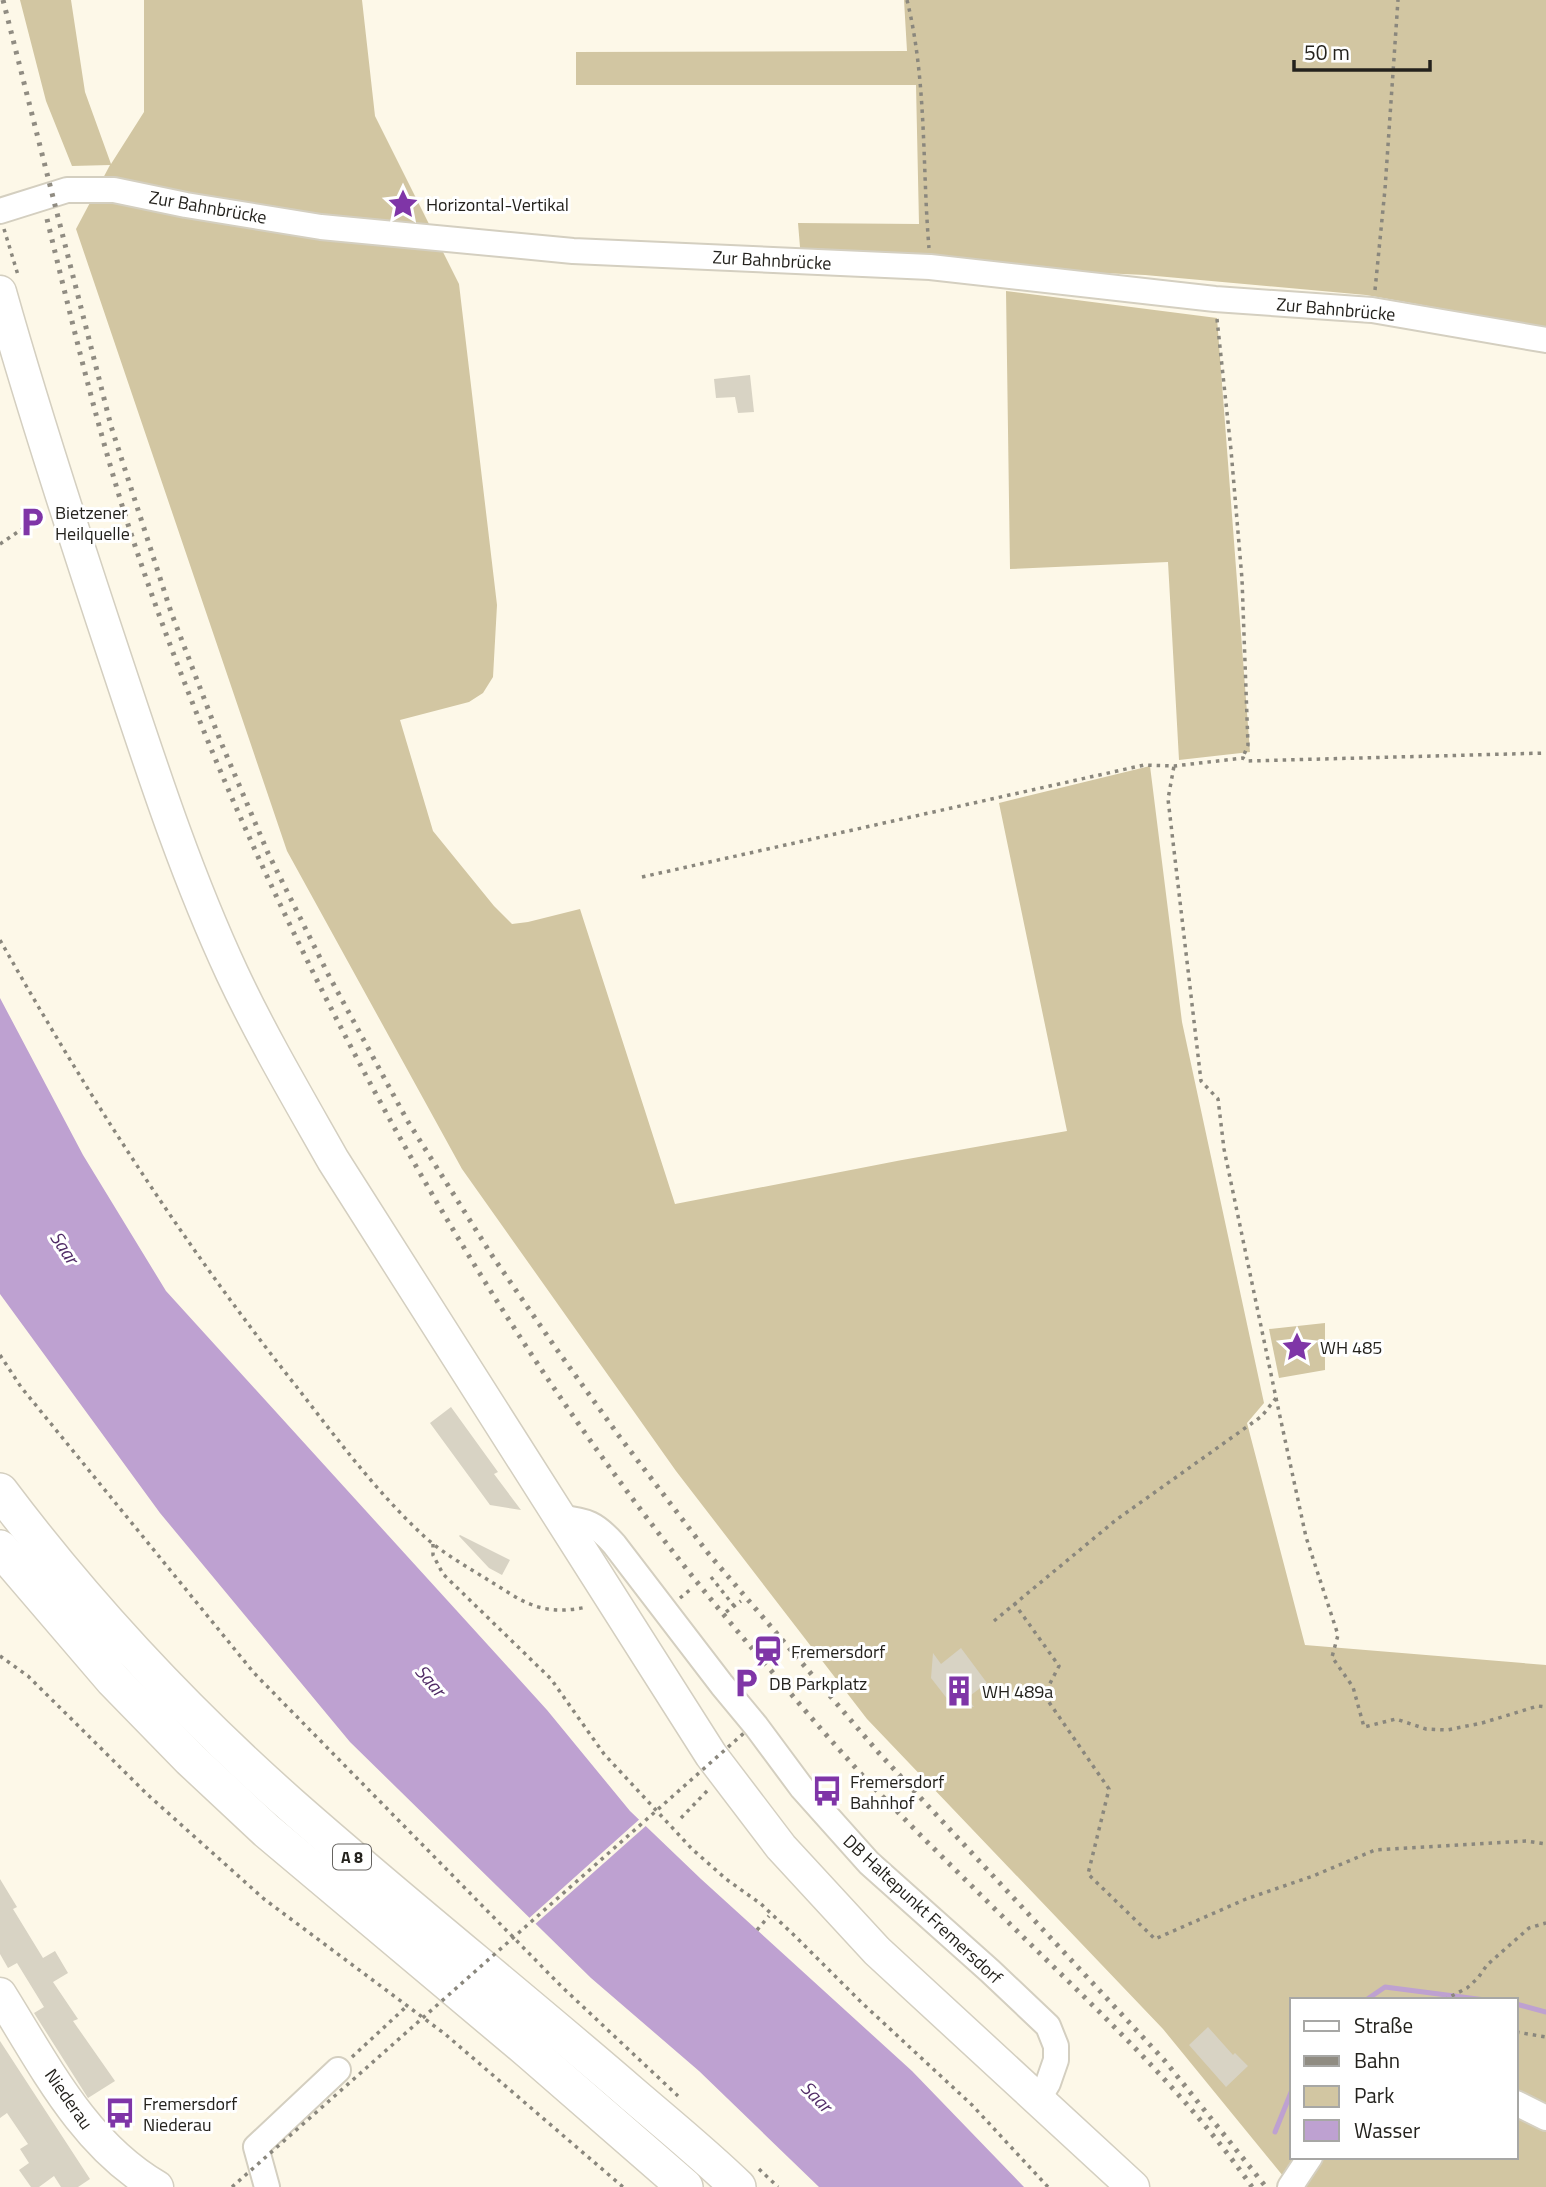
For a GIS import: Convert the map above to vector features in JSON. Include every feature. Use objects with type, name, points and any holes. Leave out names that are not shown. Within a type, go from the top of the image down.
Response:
[{"type":"highway","name":"A 8","points":[[0,1491],[59,1565],[139,1656],[215,1734],[291,1804],[553,2025],[748,2178]]},
{"type":"highway","name":"A 8","points":[[0,1548],[113,1680],[209,1777],[267,1831],[530,2052],[685,2187]]},
{"type":"main road","points":[[10,286],[30,396],[169,820],[233,974],[277,1062],[333,1160],[711,1755],[782,1847],[877,1951],[1133,2187]]},
{"type":"main road","name":"Niederau","points":[[0,1994],[82,2122],[115,2157],[157,2187]]},
{"type":"street","name":"Zur Bahnbrücke","points":[[2,219],[67,191],[114,190],[321,227],[573,251],[930,267],[1215,299],[1372,310],[1546,340]]},
{"type":"street","name":"DB Haltepunkt Fremersdorf","points":[[560,1518],[580,1520],[596,1526],[609,1538],[818,1807],[869,1863],[1048,2026],[1056,2046],[1056,2060],[1048,2084],[1039,2098]]},
{"type":"street","points":[[267,2187],[256,2147],[338,2070]]},
{"type":"street","points":[[1518,2104],[1546,2118]]},
{"type":"street","points":[[1290,2187],[1309,2159]]},
{"type":"path","points":[[907,0],[920,74],[930,267]]},
{"type":"path","points":[[1372,310],[1385,189],[1398,0]]},
{"type":"path","points":[[2,219],[10,286]]},
{"type":"path","points":[[1215,299],[1242,579],[1248,746],[1243,758]]},
{"type":"path","points":[[0,544],[28,525]]},
{"type":"path","points":[[642,877],[1144,765],[1174,766],[1243,758],[1247,761],[1546,752]]},
{"type":"path","points":[[1174,766],[1168,799],[1201,1081],[1218,1098],[1224,1149],[1306,1537],[1338,1635],[1332,1657],[1353,1687],[1364,1727],[1396,1718],[1426,1729],[1447,1730],[1482,1723],[1538,1706],[1546,1707]]},
{"type":"path","points":[[0,940],[94,1101],[158,1200],[220,1288],[348,1453],[398,1510],[433,1544],[530,1604],[555,1611],[570,1611],[613,1599]]},
{"type":"path","points":[[0,1355],[21,1387],[254,1673],[561,1986],[687,2104]]},
{"type":"path","points":[[994,1620],[1116,1520],[1262,1416],[1276,1398]]},
{"type":"path","points":[[433,1544],[433,1555],[443,1574],[551,1679],[604,1754],[650,1805],[709,1864],[761,1903],[871,2012],[972,2105],[1048,2187]]},
{"type":"path","points":[[711,1577],[734,1606]]},
{"type":"path","points":[[726,1612],[740,1601]]},
{"type":"path","points":[[1014,1603],[1059,1666],[1044,1695],[1109,1789],[1088,1874],[1155,1939],[1246,1899],[1313,1876],[1375,1850],[1526,1841],[1546,1844]]},
{"type":"path","points":[[0,1656],[45,1692],[148,1796],[264,1899],[444,2034],[624,2187]]},
{"type":"path","points":[[232,2187],[744,1733]]},
{"type":"path","points":[[719,1743],[727,1753]]},
{"type":"path","points":[[681,1818],[714,1783]]},
{"type":"path","points":[[757,1930],[769,1916]]},
{"type":"path","points":[[1447,1998],[1467,1988],[1487,1965],[1529,1928],[1546,1923]]},
{"type":"path","points":[[338,2070],[407,2006]]},
{"type":"path","points":[[1518,2032],[1546,2037]]},
{"type":"path","points":[[748,2178],[778,2187]]},
{"type":"green space","points":[[20,0],[71,0],[85,92],[111,164],[144,112],[144,0],[362,0],[375,116],[459,284],[497,605],[493,677],[483,693],[469,702],[400,720],[433,831],[494,906],[512,924],[580,909],[675,1204],[1067,1131],[999,803],[1150,766],[1182,1022],[1264,1403],[1247,1423],[1305,1645],[1546,1665],[1546,2187],[1292,2187],[1163,2029],[867,1719],[676,1471],[462,1169],[287,851],[76,229],[110,165],[72,166],[46,101]]},
{"type":"green space","points":[[904,0],[1546,0],[1546,327],[1366,295],[1145,275],[801,259],[798,223],[919,224],[916,85],[576,85],[576,52],[907,51]]},
{"type":"green space","points":[[1006,291],[1217,318],[1250,752],[1179,760],[1168,562],[1010,569]]},
{"type":"green space","points":[[1325,1323],[1325,1370],[1279,1378],[1269,1329]]},
{"type":"water","name":"Saar","points":[[0,998],[83,1155],[166,1291],[547,1710],[630,1811],[912,2071],[1024,2187],[819,2187],[699,2071],[591,1978],[350,1742],[160,1513],[0,1294]]},
{"type":"pier","points":[[642,1817],[648,1824],[533,1926],[527,1920]]},
{"type":"building","points":[[750,375],[754,412],[738,413],[735,397],[716,398],[714,379]]},
{"type":"building","points":[[451,1407],[498,1472],[494,1474],[521,1510],[490,1505],[430,1423]]},
{"type":"building","points":[[460,1535],[510,1560],[502,1575],[489,1568]]},
{"type":"building","name":"WH 489a","points":[[961,1648],[987,1683],[967,1698],[974,1707],[952,1705],[931,1678],[933,1653],[941,1664]]},
{"type":"building","points":[[0,1879],[17,1907],[13,1909],[43,1958],[55,1951],[68,1973],[53,1982],[78,2019],[73,2021],[115,2081],[88,2098],[34,2013],[44,2007],[17,1963],[8,1968],[0,1954]]},
{"type":"building","points":[[1208,2027],[1233,2055],[1235,2053],[1248,2066],[1226,2087],[1189,2045]]},
{"type":"building","points":[[0,2041],[90,2179],[78,2187],[61,2187],[54,2176],[39,2187],[31,2187],[19,2170],[29,2163],[20,2149],[28,2144],[7,2113],[0,2118]]},
{"type":"waterway","points":[[1369,1998],[1385,1987],[1470,1998]]},
{"type":"waterway","points":[[1518,2005],[1546,2012]]},
{"type":"waterway","points":[[1275,2132],[1290,2095]]},
{"type":"railway","points":[[3,0],[111,426],[171,612],[220,740],[268,853],[328,974],[407,1120],[491,1254],[555,1347],[708,1553],[878,1752],[1165,2061],[1266,2187]]},
{"type":"railway","points":[[47,219],[93,405],[125,515],[164,629],[208,742],[256,853],[308,962],[355,1054],[457,1237],[571,1414],[696,1581],[882,1796],[1169,2084],[1252,2187]]},
{"type":"place","name":"Horizontal-Vertikal","points":[[403,204]]},
{"type":"place","name":"Bietzener Heilquelle","points":[[32,522]]},
{"type":"place","name":"WH 485","points":[[1297,1347]]},
{"type":"place","name":"Fremersdorf","points":[[768,1651]]},
{"type":"place","name":"DB Parkplatz","points":[[746,1683]]},
{"type":"place","name":"WH 489a","points":[[959,1691]]},
{"type":"place","name":"Fremersdorf Bahnhof","points":[[827,1791]]},
{"type":"place","name":"Fremersdorf Niederau","points":[[120,2113]]}]
